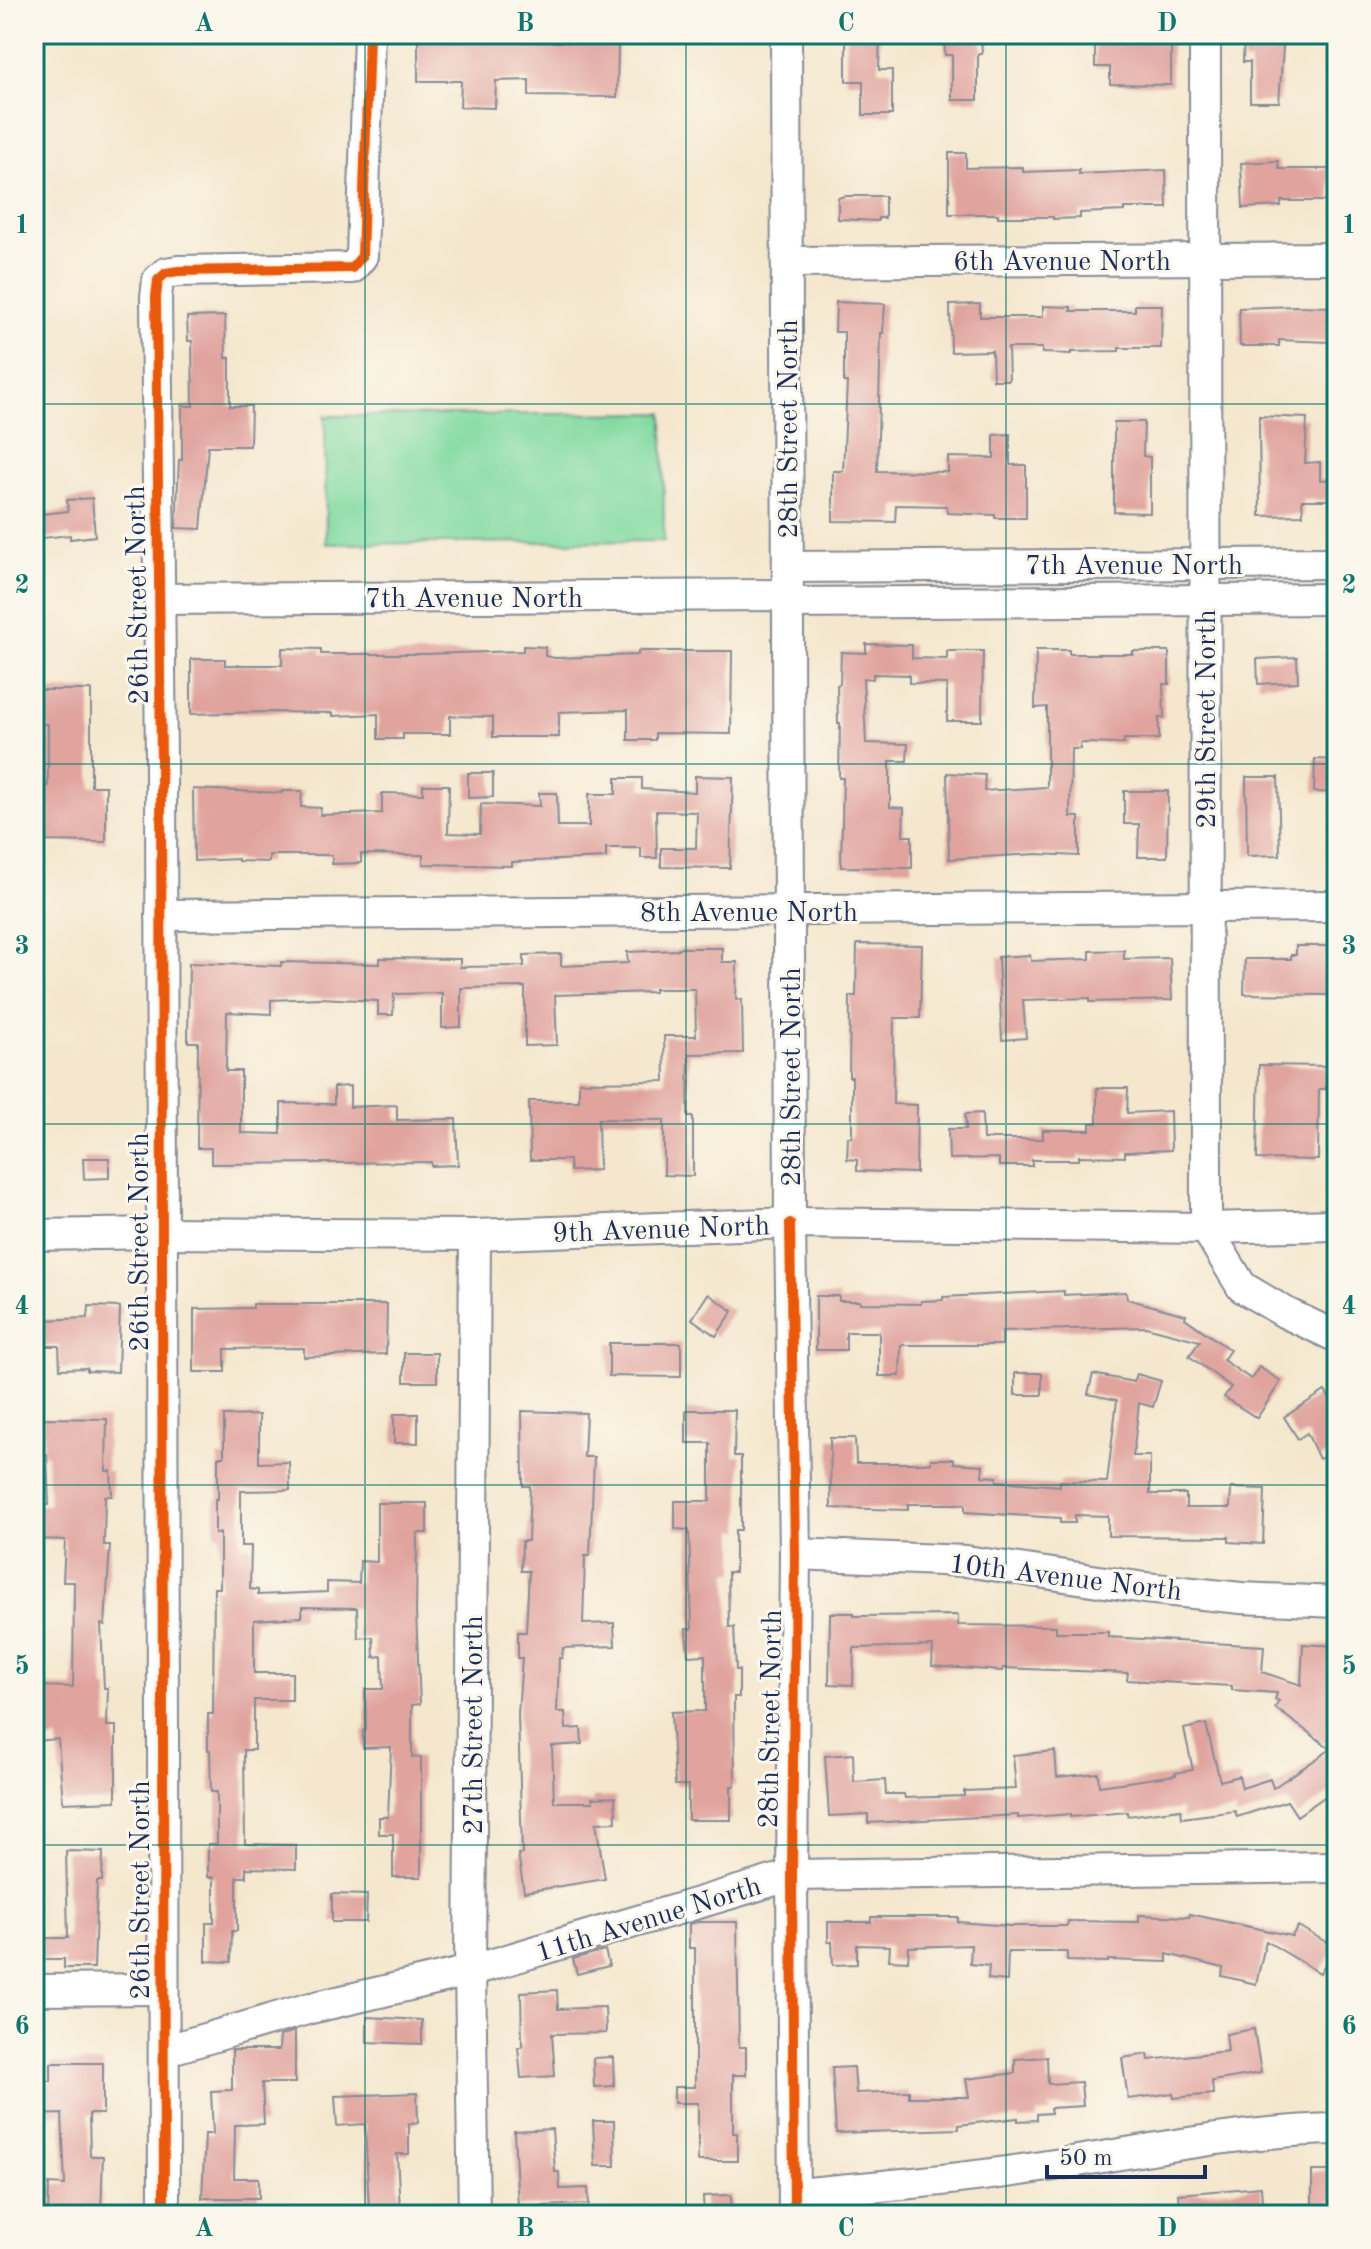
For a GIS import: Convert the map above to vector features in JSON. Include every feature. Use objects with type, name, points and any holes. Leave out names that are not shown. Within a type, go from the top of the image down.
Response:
[{"type":"street","name":"26th Street North","points":[[164,2215],[160,599],[156,297],[158,280],[166,273],[352,268],[362,256],[369,34]]},
{"type":"street","name":"28th Street North","points":[[786,34],[790,1223],[795,1554],[792,1875],[794,2205]]},
{"type":"street","name":"29th Street North","points":[[1205,34],[1206,1228]]},
{"type":"street","name":"6th Avenue North","points":[[787,262],[1337,258]]},
{"type":"street","name":"7th Avenue North","points":[[160,599],[788,588],[1205,564],[1337,563]]},
{"type":"street","name":"7th Avenue North","points":[[788,588],[1205,600],[1337,599]]},
{"type":"street","name":"8th Avenue North","points":[[161,915],[1337,906]]},
{"type":"street","name":"9th Avenue North","points":[[34,1235],[475,1235],[790,1223],[1206,1228],[1337,1225]]},
{"type":"street","points":[[1206,1228],[1242,1287],[1286,1313],[1337,1337]]},
{"type":"street","name":"27th Street North","points":[[474,2215],[470,1971],[475,1235]]},
{"type":"street","name":"10th Avenue North","points":[[795,1554],[966,1561],[1145,1588],[1241,1598],[1337,1602]]},
{"type":"street","name":"11th Avenue North","points":[[164,2051],[307,2009],[470,1971],[792,1875],[1337,1867]]},
{"type":"street","points":[[34,1990],[162,1989]]},
{"type":"street","points":[[794,2205],[1181,2143],[1337,2129]]},
{"type":"green space","points":[[663,413],[664,541],[326,544],[325,416]]},
{"type":"building","points":[[418,34],[503,34],[503,41],[618,43],[617,97],[529,96],[529,80],[496,81],[495,108],[460,107],[461,81],[418,81]]},
{"type":"building","points":[[846,34],[880,34],[879,70],[892,70],[892,115],[863,115],[863,81],[846,81]]},
{"type":"building","points":[[944,34],[981,34],[978,100],[952,100],[952,55],[945,55]]},
{"type":"building","points":[[1095,34],[1171,34],[1171,85],[1110,84],[1110,67],[1095,67]]},
{"type":"building","points":[[1244,34],[1284,34],[1279,102],[1250,102],[1250,62],[1243,62]]},
{"type":"building","points":[[949,153],[966,153],[966,168],[1023,167],[1023,172],[1079,170],[1079,174],[1166,170],[1167,208],[1124,208],[1124,211],[1080,213],[1080,218],[1053,219],[949,214]]},
{"type":"building","points":[[1278,161],[1279,169],[1330,169],[1331,201],[1281,201],[1281,206],[1243,208],[1241,163]]},
{"type":"building","points":[[885,196],[885,218],[878,218],[878,221],[838,219],[838,198]]},
{"type":"building","points":[[836,302],[885,304],[881,333],[877,471],[948,472],[948,457],[994,458],[994,435],[1010,434],[1010,465],[1026,465],[1026,518],[947,513],[947,506],[896,505],[895,522],[833,521],[833,471],[843,471],[847,382],[844,382],[844,332],[835,332]]},
{"type":"building","points":[[980,304],[980,317],[1043,317],[1043,306],[1071,307],[1071,311],[1135,311],[1135,305],[1162,305],[1161,348],[1119,348],[1119,351],[1071,354],[1042,353],[1042,348],[1008,348],[1009,380],[993,380],[992,351],[951,352],[950,305]]},
{"type":"building","points":[[1331,307],[1330,342],[1279,340],[1279,346],[1240,346],[1239,308]]},
{"type":"building","points":[[225,316],[226,358],[230,358],[230,406],[251,406],[250,446],[208,446],[201,529],[176,528],[179,460],[182,460],[182,406],[193,406],[192,341],[188,341],[187,317]]},
{"type":"building","points":[[1259,416],[1307,418],[1305,463],[1320,462],[1320,480],[1336,479],[1336,500],[1302,500],[1303,515],[1260,516]]},
{"type":"building","points":[[1114,422],[1144,422],[1143,456],[1150,457],[1150,513],[1114,512]]},
{"type":"building","points":[[92,498],[95,536],[34,539],[34,515],[68,511],[67,500]]},
{"type":"building","points":[[866,644],[912,645],[912,658],[947,659],[947,651],[983,651],[982,721],[947,721],[947,684],[909,683],[909,675],[873,674],[873,679],[863,678],[866,743],[908,744],[907,761],[890,761],[890,807],[904,808],[903,836],[912,836],[912,868],[841,867],[843,778],[839,778],[837,685],[840,684],[841,652],[866,653]]},
{"type":"building","points":[[523,646],[545,647],[545,656],[555,658],[638,655],[638,651],[732,651],[731,734],[655,733],[655,740],[628,740],[628,710],[559,712],[559,737],[493,737],[493,717],[450,716],[450,734],[403,734],[403,739],[378,739],[378,714],[191,714],[191,659],[225,659],[225,665],[282,665],[282,648],[321,649],[321,654],[426,654],[523,651]]},
{"type":"building","points":[[1036,650],[1069,650],[1069,654],[1169,651],[1169,684],[1163,684],[1164,718],[1159,718],[1159,739],[1124,739],[1124,744],[1080,743],[1080,749],[1071,749],[1070,817],[1079,817],[1079,856],[1037,854],[949,859],[947,773],[985,775],[984,791],[1047,787],[1047,707],[1035,708]]},
{"type":"building","points":[[1297,657],[1298,682],[1258,684],[1257,659]]},
{"type":"building","points":[[34,690],[91,690],[91,786],[106,786],[106,842],[34,841],[34,786],[48,786],[48,724],[34,724]]},
{"type":"building","points":[[1315,759],[1337,760],[1337,793],[1314,792]]},
{"type":"building","points":[[468,773],[493,773],[493,797],[468,798]]},
{"type":"building","points":[[695,776],[733,777],[730,868],[661,867],[661,848],[696,848],[697,812],[656,811],[657,858],[641,858],[641,848],[606,848],[606,858],[512,862],[512,866],[423,864],[423,855],[361,854],[361,863],[332,864],[332,855],[269,855],[269,862],[238,859],[194,861],[193,789],[302,791],[301,807],[321,808],[320,815],[382,813],[382,793],[423,794],[423,785],[449,785],[448,833],[480,834],[481,804],[540,806],[539,793],[557,793],[558,826],[589,826],[589,794],[616,794],[616,778],[642,778],[642,789],[695,792]]},
{"type":"building","points":[[1246,777],[1278,777],[1280,855],[1247,856]]},
{"type":"building","points":[[1124,791],[1168,791],[1167,857],[1138,857],[1139,824],[1124,824]]},
{"type":"building","points":[[857,944],[922,945],[920,1018],[894,1018],[893,1104],[917,1105],[916,1173],[857,1171],[857,1160],[847,1159],[848,1137],[852,1137],[850,996],[856,996]]},
{"type":"building","points":[[1296,946],[1328,946],[1328,995],[1244,994],[1245,959],[1291,959],[1291,955],[1296,955]]},
{"type":"building","points":[[722,948],[722,962],[737,962],[736,1000],[742,999],[743,1053],[689,1054],[688,1117],[693,1117],[693,1176],[664,1175],[664,1120],[598,1119],[599,1170],[570,1171],[569,1160],[530,1160],[529,1101],[579,1101],[579,1082],[665,1081],[664,1036],[696,1036],[695,989],[555,995],[557,1045],[525,1046],[525,987],[461,988],[461,1027],[442,1028],[442,993],[394,994],[393,1015],[378,1015],[378,1001],[320,998],[271,1000],[271,1014],[227,1012],[226,1071],[241,1071],[241,1133],[281,1134],[281,1103],[334,1104],[334,1087],[350,1086],[350,1107],[397,1105],[397,1120],[456,1119],[458,1165],[431,1166],[431,1162],[211,1164],[211,1148],[197,1148],[198,1042],[188,1042],[189,963],[281,966],[281,962],[380,964],[380,958],[460,959],[460,967],[524,966],[524,955],[561,954],[561,966],[628,963],[627,952]]},
{"type":"building","points":[[1124,950],[1124,959],[1170,958],[1172,1000],[1023,1000],[1026,1038],[1002,1040],[998,957],[1030,955],[1031,961],[1090,959],[1090,951]]},
{"type":"building","points":[[1259,1065],[1327,1066],[1326,1089],[1319,1089],[1318,1160],[1257,1159]]},
{"type":"building","points":[[1097,1088],[1128,1088],[1127,1113],[1170,1111],[1171,1150],[1125,1152],[1125,1157],[1079,1156],[1079,1160],[1032,1160],[1032,1166],[999,1166],[999,1158],[949,1159],[948,1129],[966,1129],[965,1114],[982,1113],[983,1139],[1043,1139],[1043,1130],[1090,1130],[1090,1123],[1097,1123]]},
{"type":"building","points":[[83,1158],[109,1158],[109,1178],[84,1179]]},
{"type":"building","points":[[1064,1291],[1064,1295],[1126,1292],[1127,1299],[1186,1315],[1185,1318],[1230,1350],[1223,1360],[1251,1379],[1259,1367],[1281,1381],[1257,1418],[1224,1397],[1231,1387],[1189,1356],[1200,1341],[1146,1327],[1002,1331],[1002,1345],[901,1345],[900,1376],[879,1376],[879,1332],[846,1332],[846,1350],[816,1350],[816,1296],[839,1296],[839,1301],[860,1303],[921,1304],[921,1301],[943,1300],[943,1297]]},
{"type":"building","points":[[708,1294],[733,1311],[716,1336],[692,1319]]},
{"type":"building","points":[[253,1304],[387,1304],[386,1354],[304,1357],[304,1348],[225,1349],[225,1372],[194,1372],[194,1309],[253,1308]]},
{"type":"building","points":[[89,1306],[120,1307],[118,1372],[60,1369],[59,1346],[43,1346],[43,1320],[88,1318]]},
{"type":"building","points":[[609,1343],[681,1343],[681,1377],[609,1376]]},
{"type":"building","points":[[404,1353],[437,1353],[437,1382],[404,1382]]},
{"type":"building","points":[[1015,1373],[1042,1373],[1042,1395],[1015,1395]]},
{"type":"building","points":[[1093,1374],[1134,1382],[1137,1374],[1161,1381],[1153,1407],[1139,1403],[1133,1456],[1150,1456],[1150,1494],[1186,1494],[1186,1508],[1230,1508],[1231,1488],[1265,1489],[1263,1544],[1229,1542],[1229,1537],[1108,1536],[1108,1516],[1075,1515],[1075,1523],[1060,1523],[1060,1518],[965,1512],[965,1504],[908,1504],[908,1510],[831,1508],[830,1438],[855,1438],[856,1463],[931,1463],[931,1459],[954,1459],[954,1463],[983,1465],[982,1476],[997,1477],[997,1481],[1060,1486],[1060,1481],[1107,1482],[1117,1400],[1088,1394]]},
{"type":"building","points":[[1325,1391],[1337,1410],[1337,1451],[1319,1459],[1307,1433],[1298,1439],[1284,1417]]},
{"type":"building","points":[[686,1410],[735,1410],[734,1456],[741,1456],[741,1530],[735,1530],[735,1572],[728,1572],[729,1627],[734,1627],[736,1670],[739,1670],[739,1697],[734,1697],[735,1786],[731,1786],[731,1820],[688,1820],[688,1785],[675,1785],[671,1712],[705,1711],[705,1655],[688,1656],[686,1629],[692,1629],[689,1530],[675,1529],[675,1501],[710,1501],[710,1443],[686,1443]]},
{"type":"building","points":[[522,1411],[586,1413],[584,1457],[594,1457],[590,1556],[585,1556],[583,1624],[614,1623],[615,1646],[563,1648],[562,1658],[559,1658],[557,1712],[565,1712],[566,1729],[581,1728],[582,1744],[552,1746],[554,1802],[593,1802],[592,1798],[615,1797],[616,1822],[596,1823],[605,1879],[524,1892],[518,1854],[522,1854],[518,1714],[522,1658],[518,1658],[518,1632],[526,1632],[529,1571],[521,1571],[522,1541],[528,1541],[530,1486],[523,1486]]},
{"type":"building","points":[[394,1414],[418,1414],[418,1443],[394,1443]]},
{"type":"building","points":[[259,1415],[259,1463],[289,1462],[290,1490],[241,1491],[241,1546],[251,1546],[250,1589],[258,1590],[258,1595],[327,1592],[327,1582],[359,1583],[360,1561],[377,1562],[377,1503],[427,1503],[427,1533],[417,1533],[416,1613],[420,1704],[412,1705],[412,1757],[421,1758],[421,1877],[393,1877],[393,1834],[379,1834],[379,1817],[388,1817],[391,1747],[363,1748],[365,1689],[383,1689],[382,1656],[374,1657],[373,1637],[358,1638],[357,1608],[302,1607],[302,1617],[254,1620],[254,1673],[292,1673],[292,1700],[254,1700],[254,1750],[244,1750],[245,1844],[296,1845],[296,1869],[246,1868],[246,1877],[237,1877],[237,1931],[232,1931],[231,1962],[206,1961],[206,1923],[214,1923],[214,1877],[208,1877],[208,1844],[217,1844],[217,1792],[211,1792],[208,1714],[213,1714],[214,1588],[220,1588],[220,1533],[215,1534],[218,1457],[224,1457],[224,1416]]},
{"type":"building","points":[[43,1418],[107,1419],[106,1471],[111,1471],[112,1496],[105,1496],[104,1545],[110,1545],[105,1625],[101,1624],[104,1688],[108,1688],[107,1726],[116,1726],[116,1801],[63,1803],[58,1739],[34,1741],[34,1686],[73,1687],[74,1582],[63,1582],[65,1540],[35,1539],[35,1505],[49,1505],[47,1455],[43,1455]]},
{"type":"building","points":[[830,1613],[854,1613],[854,1616],[958,1615],[958,1625],[1056,1626],[1056,1632],[1108,1632],[1108,1637],[1264,1646],[1262,1672],[1301,1685],[1303,1644],[1337,1646],[1337,1788],[1297,1816],[1287,1801],[1237,1817],[1235,1811],[1182,1818],[1181,1809],[1128,1816],[1127,1812],[1070,1817],[1070,1814],[1018,1818],[1018,1815],[868,1823],[868,1814],[829,1816],[825,1756],[853,1754],[854,1782],[885,1780],[886,1794],[904,1794],[905,1798],[964,1796],[964,1791],[1016,1789],[1013,1755],[1055,1751],[1057,1777],[1098,1773],[1099,1786],[1176,1775],[1193,1770],[1184,1729],[1206,1724],[1220,1781],[1239,1776],[1242,1788],[1270,1779],[1273,1788],[1331,1749],[1275,1708],[1279,1701],[1275,1700],[1277,1693],[1232,1690],[1232,1686],[1127,1680],[1128,1673],[1003,1668],[1002,1671],[932,1666],[933,1646],[854,1648],[853,1685],[829,1684]]},
{"type":"building","points":[[66,1851],[103,1852],[102,1881],[97,1881],[94,1968],[64,1968],[64,1959],[34,1959],[34,1938],[68,1938]]},
{"type":"building","points":[[332,1894],[367,1895],[366,1922],[332,1922]]},
{"type":"building","points":[[1190,1914],[1292,1936],[1298,1926],[1335,1947],[1320,1973],[1266,1941],[1256,1984],[1222,1976],[1223,1968],[1167,1954],[1167,1962],[1108,1962],[1067,1961],[1067,1952],[1008,1952],[1007,1981],[988,1979],[989,1966],[970,1964],[971,1945],[909,1947],[908,1961],[889,1960],[890,1946],[857,1945],[857,1964],[833,1965],[832,1942],[828,1942],[828,1922],[871,1922],[871,1917],[958,1917],[958,1922],[1067,1926],[1068,1921],[1139,1922],[1139,1915],[1189,1917]]},
{"type":"building","points":[[737,1922],[739,2047],[746,2047],[746,2075],[733,2075],[733,2133],[737,2133],[737,2161],[698,2161],[698,2103],[674,2103],[674,2087],[695,2087],[695,1948],[689,1948],[689,1924]]},
{"type":"building","points":[[605,1950],[609,1966],[577,1974],[573,1959]]},
{"type":"building","points":[[557,1990],[558,2009],[605,2007],[606,2033],[552,2034],[555,2076],[521,2078],[518,2047],[522,2047],[521,1992]]},
{"type":"building","points":[[367,2017],[422,2020],[422,2044],[367,2042]]},
{"type":"building","points":[[1254,2029],[1261,2073],[1212,2081],[1213,2094],[1174,2098],[1173,2093],[1128,2099],[1122,2058],[1148,2054],[1149,2060],[1228,2051],[1226,2034]]},
{"type":"building","points":[[295,2031],[295,2083],[262,2083],[264,2124],[235,2125],[234,2178],[259,2178],[259,2198],[202,2198],[205,2134],[213,2134],[211,2091],[232,2090],[232,2050],[279,2050],[280,2036]]},
{"type":"building","points":[[613,2057],[614,2086],[594,2087],[593,2058]]},
{"type":"building","points":[[1047,2057],[1048,2084],[1081,2082],[1083,2106],[1050,2108],[1051,2113],[1037,2114],[1037,2120],[1018,2121],[1018,2118],[959,2125],[959,2129],[836,2133],[832,2068],[854,2067],[856,2093],[909,2091],[909,2097],[969,2097],[966,2079],[1015,2073],[1015,2059]]},
{"type":"building","points":[[51,2063],[103,2063],[103,2114],[89,2114],[90,2156],[103,2156],[101,2215],[48,2215],[49,2184],[65,2185],[62,2114],[34,2115],[34,2081],[51,2081]]},
{"type":"building","points":[[417,2093],[418,2123],[409,2124],[409,2154],[397,2154],[400,2209],[369,2211],[365,2124],[337,2126],[335,2096]]},
{"type":"building","points":[[593,2121],[614,2121],[615,2166],[595,2166]]},
{"type":"building","points":[[552,2129],[555,2172],[559,2172],[560,2189],[588,2188],[589,2204],[518,2207],[514,2131]]},
{"type":"building","points":[[1312,2171],[1337,2171],[1337,2200],[1331,2200],[1332,2215],[1312,2215]]},
{"type":"building","points":[[1261,2187],[1263,2215],[1180,2215],[1178,2194]]},
{"type":"building","points":[[731,2195],[732,2215],[704,2215],[703,2196]]},
{"type":"cycle path","points":[[164,2215],[161,760],[156,297],[158,280],[166,273],[352,268],[362,256],[369,34]]},
{"type":"cycle path","points":[[790,1223],[795,1554],[792,1875],[794,2215]]}]
